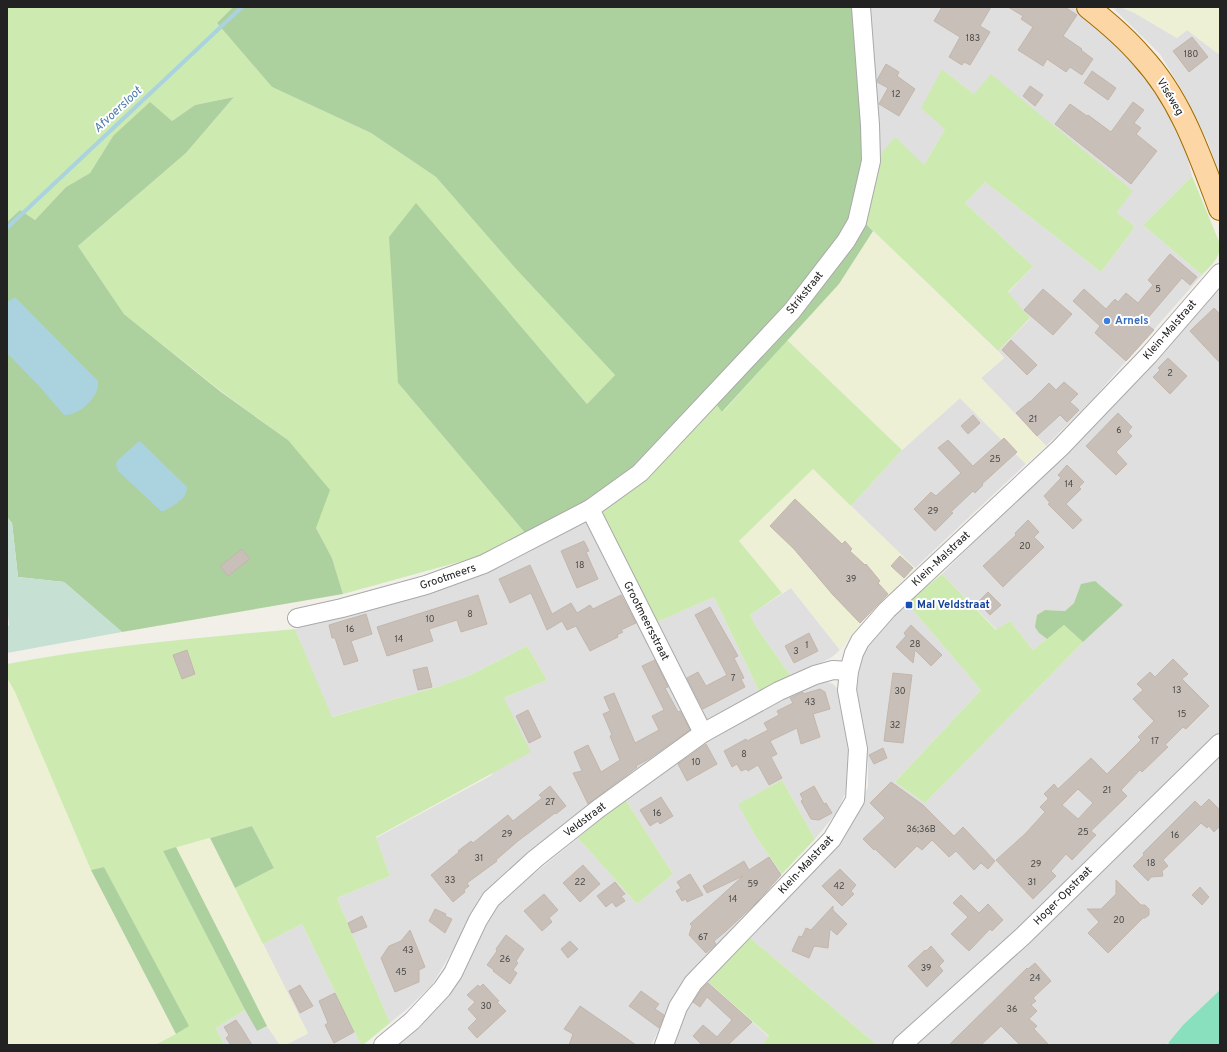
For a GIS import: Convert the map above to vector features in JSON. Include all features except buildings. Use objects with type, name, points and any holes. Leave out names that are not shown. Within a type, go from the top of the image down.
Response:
[{"type":"main road","name":"Viséweg","points":[[1088,7],[1111,26],[1143,57],[1171,97],[1195,145],[1220,209]]},
{"type":"street","name":"Strikstraat","points":[[590,509],[640,472],[741,366],[792,311],[846,241],[857,222],[870,161],[870,125],[861,7]]},
{"type":"street","name":"Klein-Malstraat","points":[[664,1045],[678,1007],[693,983],[832,839],[855,800],[858,749],[847,690],[849,671],[854,653],[860,641],[892,605],[1060,448],[1149,355],[1220,273]]},
{"type":"street","name":"Grootmeers","points":[[297,618],[342,608],[426,585],[484,564],[590,509]]},
{"type":"street","name":"Grootmeersstraat","points":[[590,509],[703,733]]},
{"type":"street","name":"Veldstraat","points":[[383,1045],[412,1021],[442,990],[453,973],[478,920],[491,899],[535,859],[598,810],[703,733],[779,691],[815,675],[833,670],[849,671]]},
{"type":"street","name":"Hoger-Opstraat","points":[[902,1045],[1023,936],[1220,742]]},
{"type":"shaded area","points":[[867,7],[1072,7],[1082,13],[1118,43],[1160,93],[1181,131],[1192,176],[1143,225],[1202,275],[1091,401],[1046,446],[981,378],[1004,358],[998,351],[1030,319],[1008,293],[1033,266],[965,203],[985,182],[1101,272],[1135,227],[942,69],[945,129],[924,165],[876,166]]},
{"type":"shaded area","points":[[1120,7],[1133,12],[1177,38],[1187,30],[1220,55],[1220,176],[1208,142],[1184,94],[1160,54],[1114,9]]},
{"type":"shaded area","points":[[1220,283],[1220,733],[1192,762],[1034,914],[891,1045],[877,1045],[748,936],[856,811],[868,787],[868,764],[856,707],[857,673],[862,656],[872,638],[907,603],[981,690],[895,782],[925,803],[1083,642],[1123,605],[1079,592],[1074,603],[1065,611],[1045,610],[1039,633],[1047,639],[1033,650],[1010,621],[997,630],[942,574],[1027,489]]},
{"type":"shaded area","points":[[960,398],[1026,464],[915,568],[851,506],[902,450]]},
{"type":"shaded area","points":[[585,523],[591,524],[697,731],[687,736],[462,935],[432,985],[390,1023],[337,898],[390,876],[376,838],[492,775],[504,698],[547,680],[527,646],[468,676],[437,687],[331,717],[295,629],[492,566]]},
{"type":"shaded area","points":[[791,588],[840,650],[832,657],[792,678],[757,628],[750,615]]},
{"type":"shaded area","points":[[714,597],[760,693],[705,721],[657,622]]},
{"type":"shaded area","points":[[827,682],[833,684],[837,688],[850,756],[849,776],[846,791],[837,812],[815,839],[782,780],[739,804],[756,837],[782,874],[688,979],[667,1014],[651,1045],[392,1045],[479,937],[496,907],[578,838],[637,904],[673,874],[625,799],[682,752],[784,694]]},
{"type":"shaded area","points":[[1220,751],[1220,990],[1183,1025],[1166,1045],[912,1045]]},
{"type":"shaded area","points":[[302,924],[361,1045],[285,1045],[307,1034],[263,944]]},
{"type":"shaded area","points":[[706,980],[769,1037],[762,1045],[670,1045],[688,1003]]},
{"type":"shaded area","points":[[245,1010],[257,1031],[267,1026],[280,1045],[222,1045],[224,1044],[216,1028]]},
{"type":"green space","points":[[7,7],[233,7],[217,23],[272,87],[371,133],[436,177],[516,269],[615,375],[587,404],[512,316],[398,383],[526,534],[477,557],[343,594],[332,558],[316,528],[288,440],[222,392],[124,314],[78,246],[186,153],[234,97],[195,105],[172,121],[113,136],[90,173],[66,187],[35,220],[20,210],[7,222]]},
{"type":"green space","points":[[233,7],[857,7],[867,151],[860,198],[831,252],[711,390],[634,471],[583,506],[526,534],[398,383],[389,237],[416,203],[587,404],[615,375],[516,269],[436,177],[371,133],[272,87],[217,23]]},
{"type":"green space","points":[[1120,7],[1220,7],[1220,55],[1187,30],[1177,38],[1133,12]]},
{"type":"green space","points":[[942,69],[974,94],[991,74],[1133,191],[1117,212],[1135,227],[1101,272],[985,182],[965,203],[1033,266],[1008,292],[1030,318],[998,351],[863,221],[876,166],[883,151],[895,137],[924,165],[945,129],[921,108]]},
{"type":"green space","points":[[234,97],[186,153],[78,246],[124,314],[221,392],[288,440],[330,490],[316,528],[332,558],[343,594],[122,632],[64,582],[18,577],[12,523],[7,517],[7,222],[20,210],[35,220],[66,187],[90,173],[113,136],[150,102],[172,121],[195,105]]},
{"type":"green space","points":[[1192,176],[1220,244],[1217,258],[1202,275],[1143,225]]},
{"type":"green space","points":[[863,221],[873,231],[839,284],[722,412],[714,401]]},
{"type":"green space","points":[[873,231],[1004,358],[981,378],[1046,446],[1026,464],[960,398],[902,450],[787,340],[839,284]]},
{"type":"green space","points":[[787,340],[902,450],[851,506],[813,469],[739,541],[782,593],[750,615],[757,628],[792,678],[760,693],[714,597],[657,622],[600,509],[714,401],[723,412]]},
{"type":"green space","points":[[813,469],[915,568],[866,617],[840,650],[791,588],[782,593],[739,541]]},
{"type":"green space","points":[[7,517],[12,523],[18,577],[64,582],[122,632],[7,653],[7,627],[9,625],[7,607]]},
{"type":"green space","points":[[942,574],[996,630],[1010,621],[1033,650],[1064,625],[1083,642],[925,803],[895,782],[981,690],[907,603]]},
{"type":"green space","points":[[1095,581],[1123,605],[1083,642],[1064,625],[1047,639],[1039,633],[1035,627],[1037,615],[1045,610],[1065,611],[1074,603],[1081,584]]},
{"type":"green space","points":[[295,629],[332,717],[437,687],[468,676],[527,646],[547,680],[504,698],[531,752],[376,837],[390,876],[337,898],[390,1023],[363,1045],[361,1045],[302,924],[263,944],[235,888],[274,868],[252,826],[163,851],[245,1010],[216,1028],[224,1044],[222,1045],[155,1045],[188,1026],[104,867],[91,870],[15,692],[7,678],[7,664],[114,647]]},
{"type":"green space","points":[[7,678],[15,692],[91,870],[176,1034],[155,1045],[7,1045]]},
{"type":"green space","points":[[782,780],[815,839],[782,874],[756,837],[738,804]]},
{"type":"green space","points":[[625,799],[673,874],[637,904],[578,838]]},
{"type":"green space","points":[[252,826],[274,868],[235,888],[210,838]]},
{"type":"green space","points":[[210,838],[308,1033],[285,1045],[280,1045],[267,1026],[176,847]]},
{"type":"green space","points":[[176,847],[267,1026],[257,1031],[163,851]]},
{"type":"green space","points":[[104,867],[189,1026],[176,1034],[91,870]]},
{"type":"green space","points":[[748,936],[877,1045],[762,1045],[769,1036],[706,980]]},
{"type":"green space","points":[[1220,990],[1220,1045],[1171,1045],[1168,1043],[1183,1025]]},
{"type":"water","points":[[16,298],[98,381],[96,393],[82,409],[64,415],[39,386],[7,353],[7,302]]},
{"type":"water","points":[[138,442],[141,442],[187,487],[185,496],[176,504],[164,511],[161,511],[118,471],[116,464],[118,460]]},
{"type":"waterway","name":"Afvoersloot","points":[[7,228],[242,7]]},
{"type":"place","name":"Arnels","points":[[1107,321]]},
{"type":"place","name":"Mal Veldstraat","points":[[909,605]]}]
